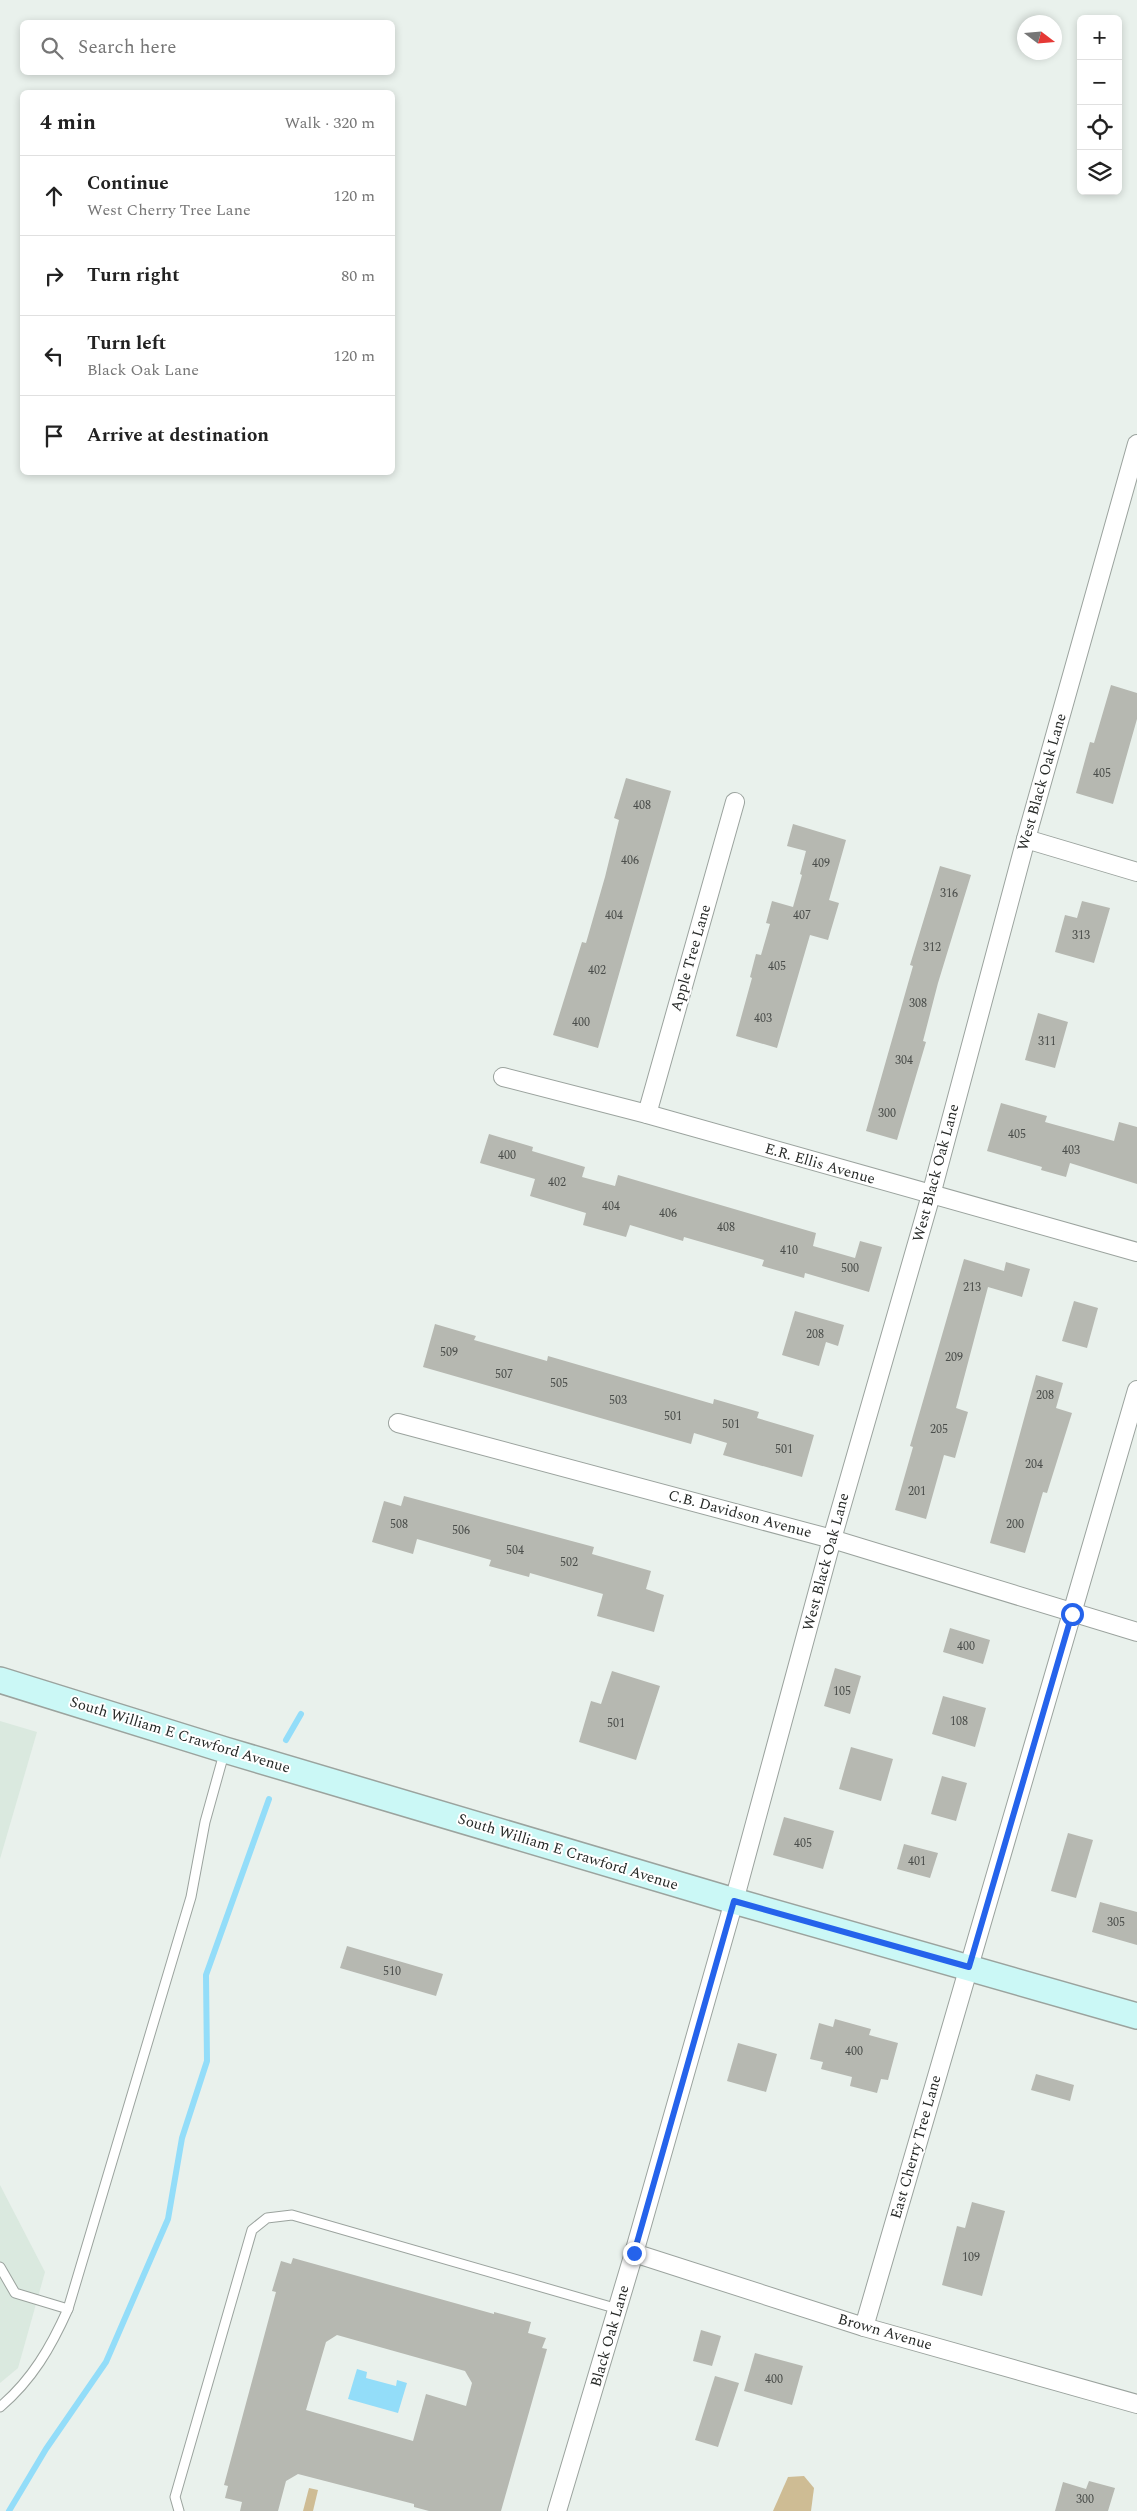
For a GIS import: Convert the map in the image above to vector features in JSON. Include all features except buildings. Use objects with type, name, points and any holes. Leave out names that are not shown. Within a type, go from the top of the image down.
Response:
[{"type":"main road","name":"South William E Crawford Avenue","points":[[0,1680],[225,1750],[734,1901],[1137,2016]]},
{"type":"street","name":"West Black Oak Lane","points":[[734,1901],[832,1539],[930,1195],[1026,838],[1137,444]]},
{"type":"street","name":"Apple Tree Lane","points":[[647,1114],[735,802]]},
{"type":"street","points":[[1026,838],[1137,872]]},
{"type":"street","name":"E.R. Ellis Avenue","points":[[503,1077],[647,1114],[1137,1252]]},
{"type":"street","name":"East Cherry Tree Lane","points":[[864,2327],[1137,1390]]},
{"type":"street","name":"C.B. Davidson Avenue","points":[[398,1423],[832,1539],[1072,1614],[1137,1632]]},
{"type":"street","name":"Black Oak Lane","points":[[557,2511],[618,2309],[734,1901]]},
{"type":"street","name":"Brown Avenue","points":[[634,2253],[864,2327],[1137,2404]]},
{"type":"lane","points":[[0,2407],[13,2396],[37,2369],[54,2341],[68,2309],[191,1897],[205,1822],[225,1750]]},
{"type":"lane","points":[[179,2511],[175,2498],[252,2230],[268,2218],[292,2215],[618,2309]]},
{"type":"lane","points":[[0,2267],[15,2294],[68,2309]]},
{"type":"shaded area","points":[[0,1721],[37,1732],[0,1859]]},
{"type":"shaded area","points":[[0,2185],[45,2272],[18,2368],[0,2383]]},
{"type":"shaded area","points":[[804,2476],[814,2488],[811,2511],[773,2511],[788,2477]]},
{"type":"shaded area","points":[[309,2488],[318,2490],[313,2511],[303,2511]]},
{"type":"water","points":[[357,2369],[367,2372],[366,2378],[396,2386],[397,2380],[407,2383],[398,2413],[348,2399]]},
{"type":"waterway","points":[[286,1740],[301,1714]]},
{"type":"waterway","points":[[9,2511],[46,2449],[106,2362],[168,2219],[182,2138],[207,2061],[206,1975],[269,1799]]},
{"type":"route","points":[[634,2253],[734,1901],[969,1967],[1072,1614]]}]
